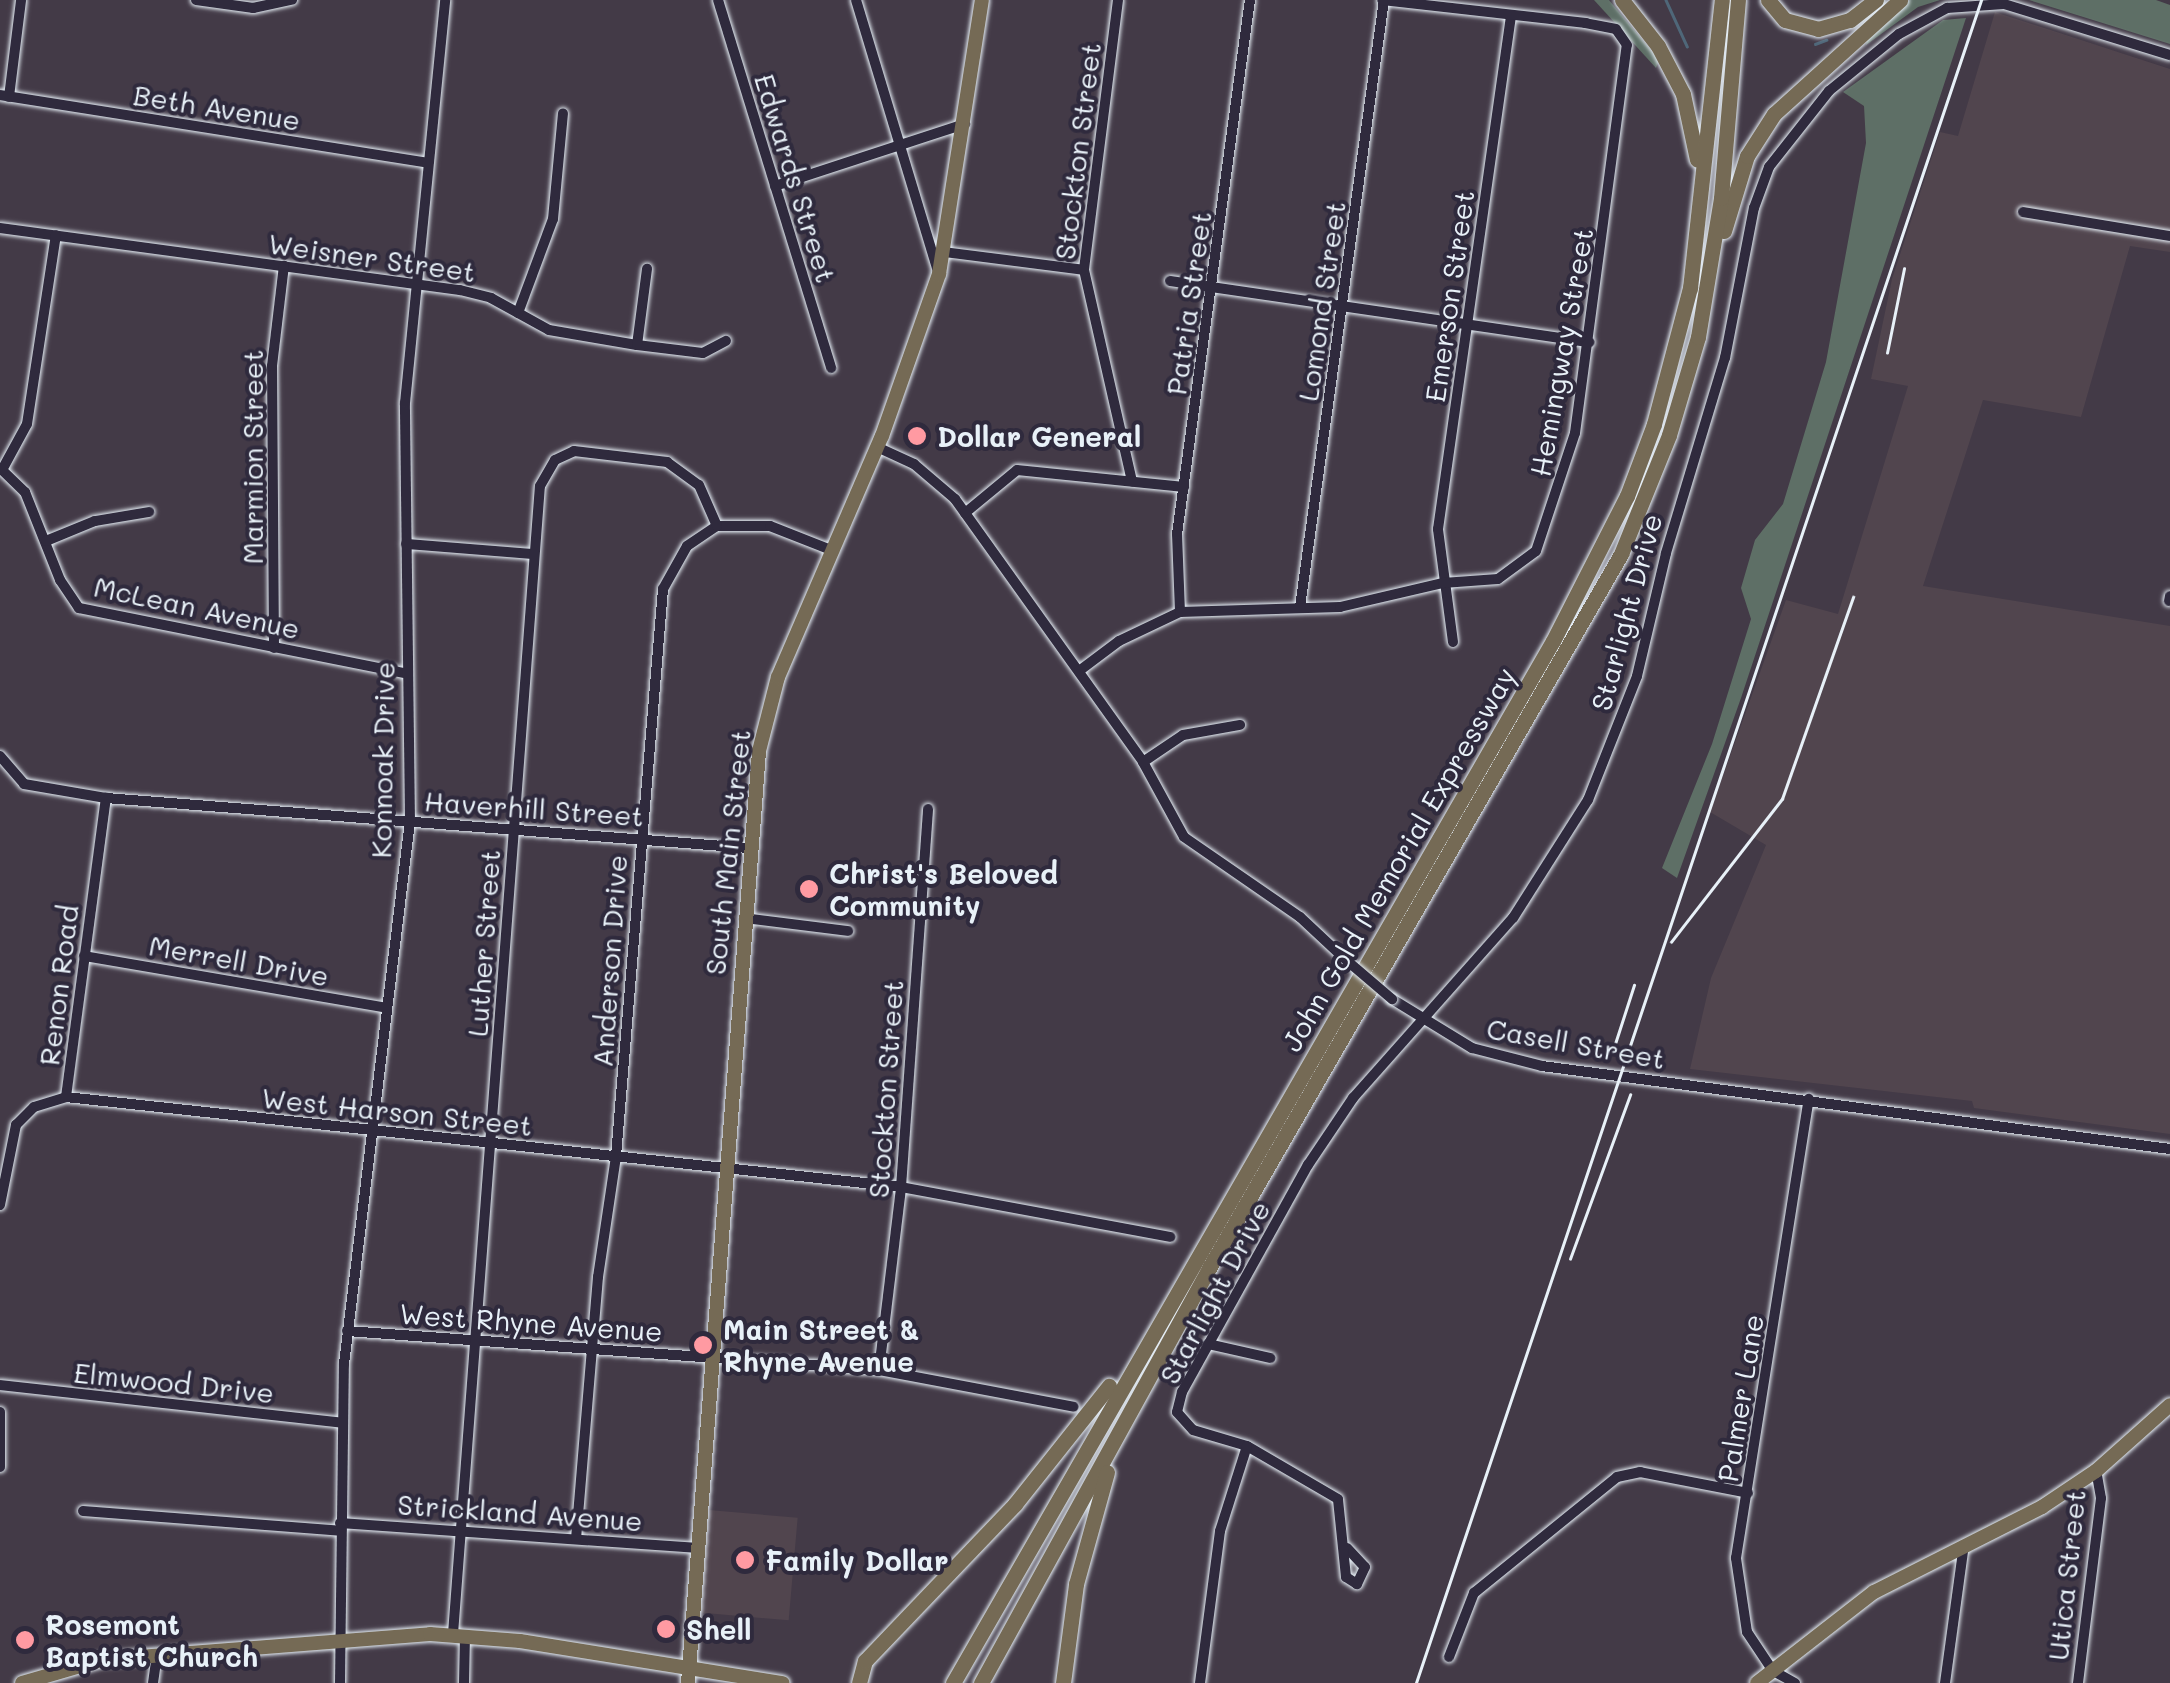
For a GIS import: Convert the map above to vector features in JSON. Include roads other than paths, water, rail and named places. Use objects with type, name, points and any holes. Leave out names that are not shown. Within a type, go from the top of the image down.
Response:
[{"type":"highway","points":[[1622,0],[1658,46],[1692,122],[1696,238]]},
{"type":"highway","name":"John Gold Memorial Expressway","points":[[953,1683],[1593,569],[1654,424],[1690,288],[1722,0]]},
{"type":"highway","name":"John Gold Memorial Expressway","points":[[981,1683],[1208,1270],[1621,554],[1669,436],[1698,337],[1720,198],[1738,0]]},
{"type":"highway","points":[[1768,0],[1785,20],[1818,29],[1850,20],[1876,0]]},
{"type":"highway","points":[[1698,337],[1747,156],[1808,79],[1900,0]]},
{"type":"highway","points":[[1063,1683],[1100,1487],[1208,1270]]},
{"type":"highway","points":[[858,1683],[865,1661],[1084,1422],[1177,1288]]},
{"type":"main road","name":"South Main Street","points":[[688,1676],[748,848],[759,751],[778,677],[878,447],[938,274],[966,124],[982,0]]},
{"type":"main road","points":[[1756,1683],[1874,1592],[2042,1507],[2096,1471],[2170,1404]]},
{"type":"main road","points":[[22,1683],[75,1664],[338,1639],[459,1634],[688,1676],[782,1683]]},
{"type":"street","points":[[4,96],[21,0]]},
{"type":"street","points":[[196,0],[253,8],[292,0]]},
{"type":"street","points":[[436,0],[445,1]]},
{"type":"street","name":"Edwards Street","points":[[718,0],[831,368]]},
{"type":"street","points":[[856,0],[938,274]]},
{"type":"street","name":"Stockton Street","points":[[1118,0],[1084,270],[1132,482]]},
{"type":"street","name":"Patria Street","points":[[1180,612],[1177,534],[1214,287],[1250,0]]},
{"type":"street","points":[[1383,0],[1511,16]]},
{"type":"street","name":"Lomond Street","points":[[1300,607],[1383,0]]},
{"type":"street","name":"Konnoak Drive","points":[[340,1683],[342,1424],[347,1332],[410,821],[405,672],[405,403],[445,1]]},
{"type":"street","name":"Starlight Drive","points":[[1247,1446],[1180,1420],[1182,1392],[1308,1165],[1356,1095],[1513,918],[1598,777],[1637,676],[1671,535],[1726,358],[1754,208],[1790,134],[1899,34],[1961,5],[2022,8],[2170,55]]},
{"type":"street","name":"Hemingway Street","points":[[1079,671],[1119,641],[1180,612],[1329,609],[1443,582],[1498,579],[1536,552],[1571,450],[1590,342],[1626,69],[1620,32],[1511,16]]},
{"type":"street","name":"Emerson Street","points":[[1453,642],[1438,529],[1511,16]]},
{"type":"street","name":"Beth Avenue","points":[[4,96],[427,163]]},
{"type":"street","points":[[518,313],[553,219],[563,113]]},
{"type":"street","points":[[776,186],[966,124]]},
{"type":"street","points":[[2023,212],[2170,236]]},
{"type":"street","name":"Weisner Street","points":[[0,228],[491,298],[549,330],[637,345],[702,353],[726,342]]},
{"type":"street","points":[[1,469],[28,424],[56,234]]},
{"type":"street","points":[[944,252],[1084,270]]},
{"type":"street","name":"Marmion Street","points":[[274,648],[272,366],[284,266]]},
{"type":"street","points":[[637,345],[647,270]]},
{"type":"street","points":[[1170,282],[1590,342]]},
{"type":"street","name":"Casell Street","points":[[878,447],[914,464],[965,513],[1143,762],[1194,848],[1300,917],[1421,1020],[1472,1048],[1542,1066],[2170,1149]]},
{"type":"street","name":"Luther Street","points":[[464,1683],[459,1634],[458,1529],[534,554],[544,475],[574,451],[674,464],[699,485],[718,526]]},
{"type":"street","name":"McLean Avenue","points":[[1,469],[25,492],[79,608],[405,672]]},
{"type":"street","points":[[965,513],[1018,470],[1184,488]]},
{"type":"street","points":[[46,541],[95,521],[150,512]]},
{"type":"street","points":[[718,526],[770,526],[831,550]]},
{"type":"street","name":"Anderson Drive","points":[[576,1539],[591,1350],[616,1156],[662,589],[687,546],[718,526]]},
{"type":"street","points":[[406,544],[534,554]]},
{"type":"street","points":[[1143,762],[1183,735],[1240,724]]},
{"type":"street","name":"Haverhill Street","points":[[0,756],[24,784],[77,795],[748,848]]},
{"type":"street","name":"Renon Road","points":[[0,1205],[16,1125],[34,1107],[66,1097],[106,798]]},
{"type":"street","name":"Stockton Street","points":[[879,1370],[901,1187],[928,809]]},
{"type":"street","points":[[743,918],[848,931]]},
{"type":"street","name":"Merrell Drive","points":[[84,956],[387,1008]]},
{"type":"street","name":"West Harson Street","points":[[66,1097],[901,1187],[1170,1238]]},
{"type":"street","name":"Palmer Lane","points":[[1795,1683],[1774,1672],[1747,1632],[1737,1596],[1748,1493],[1809,1100]]},
{"type":"street","name":"West Rhyne Avenue","points":[[347,1332],[879,1370],[1074,1407]]},
{"type":"street","points":[[1208,1344],[1270,1358]]},
{"type":"street","name":"Elmwood Drive","points":[[0,1384],[342,1424]]},
{"type":"street","points":[[0,1412],[0,1467]]},
{"type":"street","points":[[1200,1683],[1220,1531],[1247,1446],[1338,1499],[1347,1548]]},
{"type":"street","name":"Utica Street","points":[[2078,1683],[2102,1498],[2096,1471]]},
{"type":"street","points":[[1449,1657],[1474,1593],[1617,1477],[1640,1472],[1748,1493]]},
{"type":"street","name":"Strickland Avenue","points":[[82,1511],[340,1527],[458,1529],[696,1548]]},
{"type":"street","points":[[1945,1683],[1964,1544]]},
{"type":"street","points":[[153,1683],[156,1656]]},
{"type":"waterway","points":[[1666,0],[1687,46]]},
{"type":"waterway","points":[[1815,44],[1826,40]]},
{"type":"railway","points":[[1416,1683],[1981,0]]},
{"type":"railway","points":[[1887,353],[1904,269]]},
{"type":"railway","points":[[1671,942],[1782,799],[1853,597]]},
{"type":"railway","points":[[1614,1047],[1634,985]]},
{"type":"railway","points":[[1570,1259],[1630,1095]]},
{"type":"place","name":"Dollar General","points":[[917,436]]},
{"type":"place","name":"Christ's Beloved Community","points":[[809,889]]},
{"type":"place","name":"Main Street & Rhyne Avenue","points":[[703,1345]]},
{"type":"place","name":"Family Dollar","points":[[745,1560]]},
{"type":"place","name":"Shell","points":[[666,1629]]},
{"type":"place","name":"Rosemont Baptist Church","points":[[25,1640]]}]
